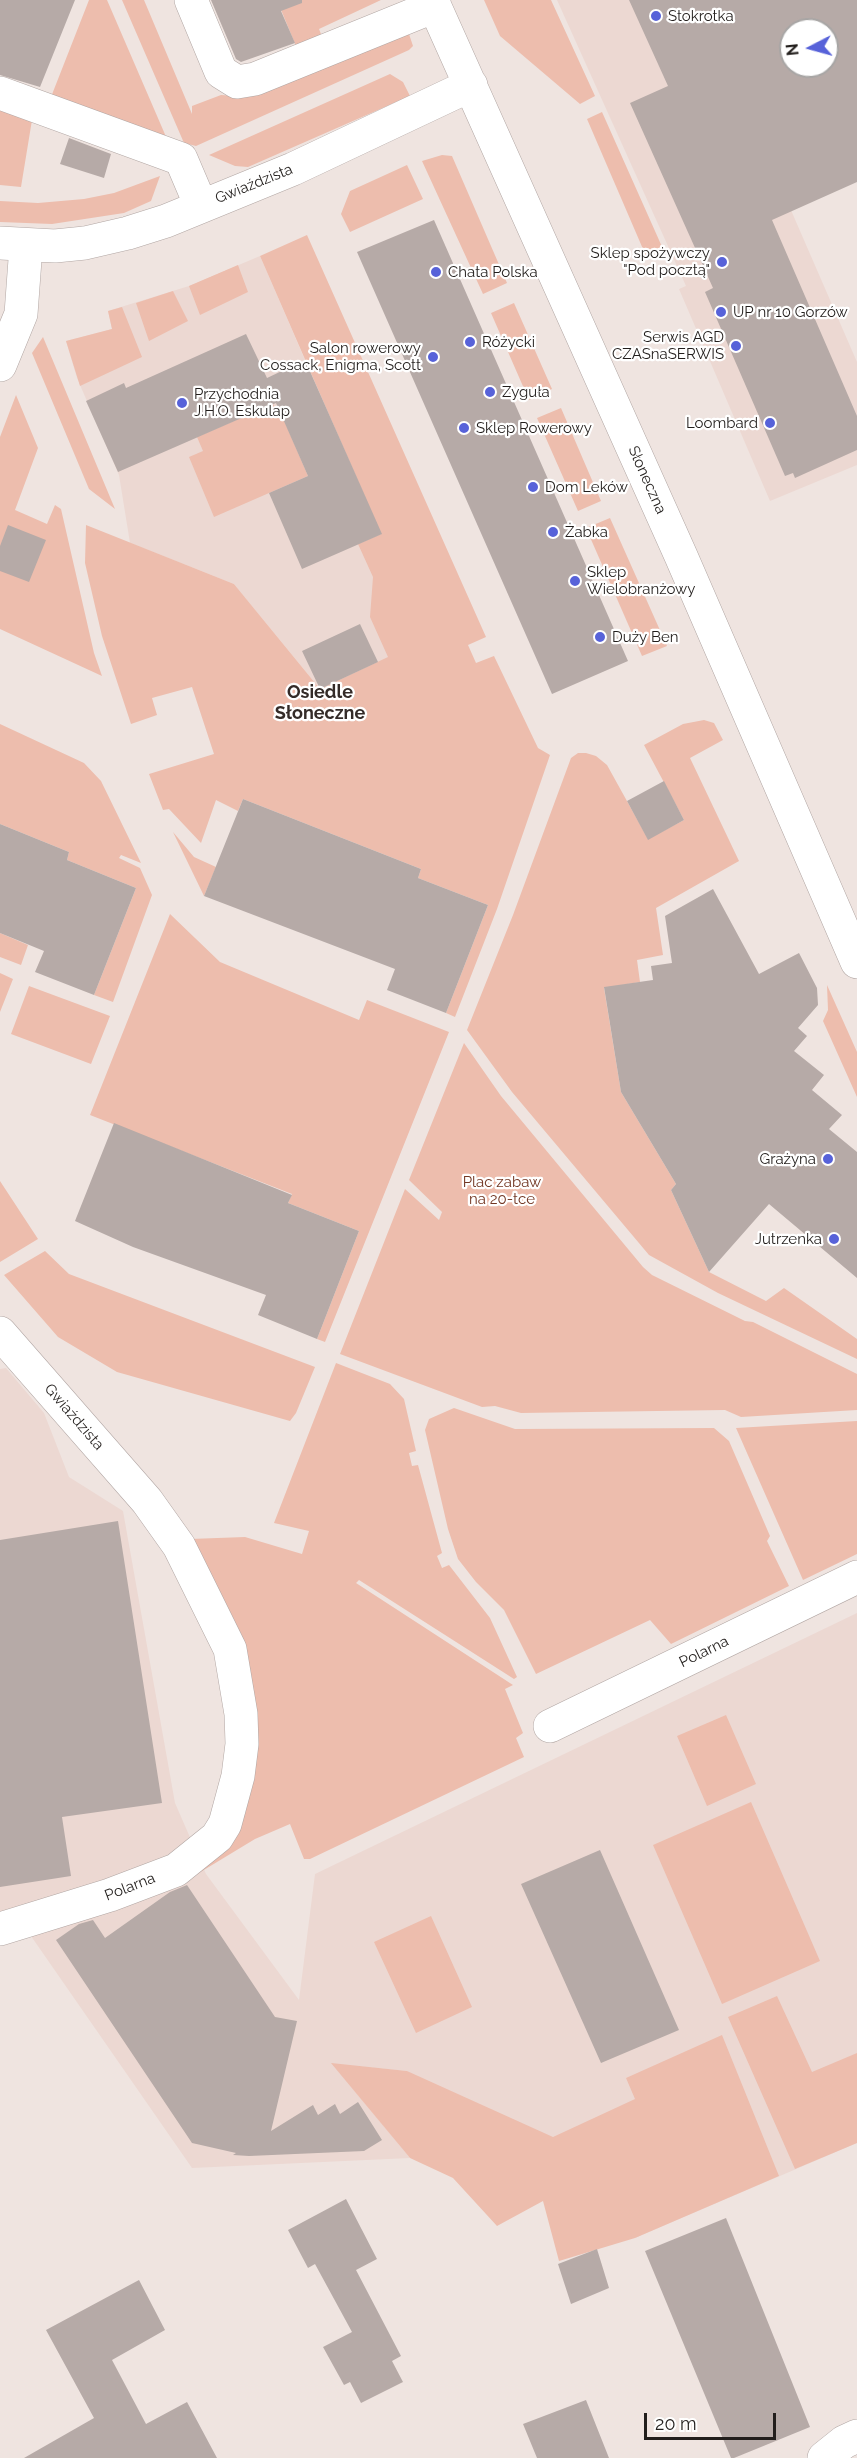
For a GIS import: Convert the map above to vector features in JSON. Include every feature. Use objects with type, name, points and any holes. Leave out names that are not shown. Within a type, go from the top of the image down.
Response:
[{"type":"street","points":[[191,0],[221,72],[237,82],[255,79],[434,3]]},
{"type":"street","name":"Słoneczna","points":[[434,3],[690,576],[857,962]]},
{"type":"street","name":"Gwiaździsta","points":[[0,365],[21,314],[13,245],[85,243],[128,233],[293,169],[471,85]]},
{"type":"street","points":[[0,93],[181,159],[201,206]]},
{"type":"street","name":"Gwiaździsta","points":[[0,1333],[147,1501],[179,1546],[230,1650],[241,1714],[242,1744],[232,1806]]},
{"type":"street","name":"Polarna","points":[[550,1726],[857,1577]]},
{"type":"street","name":"Polarna","points":[[0,1929],[110,1895],[176,1870],[217,1837],[232,1806]]},
{"type":"street","points":[[825,2458],[844,2442],[857,2436]]},
{"type":"shaded area","points":[[557,0],[857,0],[839,40],[839,18],[779,18],[779,78],[822,78],[777,178],[857,362],[857,465],[770,501],[679,289],[686,286]]},
{"type":"shaded area","points":[[260,256],[467,734],[334,706],[234,584],[130,543],[119,475],[77,378],[66,341],[112,329],[108,311],[189,286]]},
{"type":"shaded area","points":[[6,1368],[44,1413],[69,1477],[123,1511],[175,1803],[206,1874],[299,2000],[315,1874],[857,1613],[857,2143],[635,2238],[407,2071],[333,2064],[410,2158],[192,2168],[15,1913],[0,1919],[0,1369]]},
{"type":"green space","points":[[89,0],[107,0],[167,139],[51,97]]},
{"type":"green space","points":[[122,0],[144,0],[192,114],[192,106],[221,95],[235,96],[408,31],[413,46],[409,50],[196,146],[184,143]]},
{"type":"green space","points":[[277,0],[381,0],[319,29],[323,39],[298,51]]},
{"type":"green space","points":[[484,0],[551,0],[595,96],[580,104],[500,36]]},
{"type":"green space","points":[[390,74],[403,82],[410,96],[248,167],[235,166],[209,155]]},
{"type":"green space","points":[[0,108],[32,120],[21,187],[0,185]]},
{"type":"green space","points":[[602,112],[663,249],[646,256],[587,119]]},
{"type":"green space","points":[[442,155],[452,156],[507,283],[483,294],[422,161]]},
{"type":"green space","points":[[407,165],[423,199],[350,232],[341,214],[350,191]]},
{"type":"green space","points":[[160,176],[151,201],[124,213],[52,224],[0,222],[0,201],[38,203],[84,199],[114,193]]},
{"type":"green space","points":[[307,235],[486,637],[468,645],[476,663],[494,656],[538,748],[550,755],[497,909],[455,1017],[446,1013],[488,905],[418,878],[421,869],[243,799],[238,811],[216,800],[201,843],[169,809],[163,810],[149,774],[214,754],[192,687],[152,698],[157,715],[131,724],[102,636],[85,563],[86,525],[234,584],[320,689],[388,657],[370,617],[373,577],[358,544],[381,534],[260,256]]},
{"type":"green space","points":[[238,265],[248,292],[200,315],[189,286]]},
{"type":"green space","points":[[173,291],[188,321],[149,341],[136,303]]},
{"type":"green space","points":[[514,303],[552,389],[529,400],[491,313]]},
{"type":"green space","points":[[122,307],[142,357],[80,386],[66,341],[112,329],[108,311]]},
{"type":"green space","points":[[43,337],[115,509],[89,489],[32,353]]},
{"type":"green space","points":[[16,395],[38,448],[15,510],[47,524],[55,505],[61,509],[94,653],[102,676],[0,629],[0,437]]},
{"type":"green space","points":[[273,404],[275,407],[278,406],[308,476],[214,517],[189,457],[203,451],[197,437]]},
{"type":"green space","points":[[561,408],[601,501],[578,511],[537,418]]},
{"type":"green space","points":[[610,518],[667,646],[642,656],[586,528]]},
{"type":"green space","points":[[704,720],[714,723],[723,740],[690,758],[739,861],[656,908],[663,955],[637,960],[640,982],[604,988],[621,1092],[676,1184],[671,1190],[709,1272],[766,1301],[784,1288],[857,1339],[857,1359],[718,1293],[649,1255],[512,1092],[467,1030],[513,915],[571,758],[578,753],[586,753],[596,756],[607,765],[648,839],[684,820],[644,745],[683,724]]},
{"type":"green space","points":[[0,724],[84,763],[101,781],[141,863],[121,855],[119,858],[140,868],[152,895],[113,1002],[94,995],[136,888],[67,860],[69,852],[0,824]]},
{"type":"green space","points":[[173,832],[194,857],[216,867],[204,896]]},
{"type":"green space","points":[[170,914],[220,962],[359,1020],[367,1000],[449,1032],[325,1342],[317,1339],[359,1231],[288,1203],[292,1194],[90,1115]]},
{"type":"green space","points":[[0,933],[28,945],[21,965],[0,957]]},
{"type":"green space","points":[[0,973],[13,979],[0,1012]]},
{"type":"green space","points":[[827,985],[857,1052],[857,1097],[823,1021],[828,1010]]},
{"type":"green space","points":[[29,986],[110,1016],[91,1064],[11,1034]]},
{"type":"green space","name":"Plac zabaw na 20-tce","points":[[464,1043],[501,1096],[643,1267],[652,1275],[857,1374],[857,1410],[741,1417],[725,1410],[521,1413],[495,1406],[482,1407],[340,1354],[405,1189],[439,1220],[442,1212],[409,1180]]},
{"type":"green space","points":[[0,1181],[38,1239],[0,1262]]},
{"type":"green space","points":[[45,1251],[69,1274],[315,1367],[296,1413],[290,1421],[117,1372],[58,1337],[4,1275]]},
{"type":"green space","points":[[336,1363],[390,1384],[404,1399],[416,1451],[409,1453],[412,1466],[418,1465],[442,1553],[437,1556],[442,1568],[449,1565],[490,1618],[517,1677],[514,1679],[359,1580],[356,1583],[513,1685],[505,1689],[523,1733],[516,1738],[524,1757],[310,1859],[304,1859],[290,1824],[255,1839],[184,1882],[252,1779],[190,1539],[245,1537],[302,1554],[309,1531],[274,1523]]},
{"type":"green space","points":[[454,1408],[515,1429],[714,1428],[729,1441],[770,1536],[767,1541],[789,1586],[671,1644],[650,1620],[536,1674],[504,1610],[476,1582],[458,1559],[448,1529],[425,1430],[429,1419]]},
{"type":"green space","points":[[857,1421],[857,1554],[803,1580],[736,1428]]},
{"type":"green space","points":[[726,1715],[756,1784],[707,1806],[677,1736]]},
{"type":"green space","points":[[751,1802],[820,1961],[722,2004],[653,1845]]},
{"type":"green space","points":[[431,1916],[472,2007],[416,2033],[374,1942]]},
{"type":"green space","points":[[777,1996],[812,2072],[857,2053],[857,2143],[795,2169],[728,2017]]},
{"type":"green space","points":[[722,2035],[779,2176],[635,2238],[559,2261],[543,2201],[497,2226],[453,2178],[410,2158],[331,2063],[407,2071],[553,2137],[635,2099],[626,2078]]},
{"type":"building","points":[[0,0],[75,0],[40,87],[0,75]]},
{"type":"building","points":[[211,0],[302,0],[302,3],[281,11],[295,43],[241,62],[236,59]]},
{"type":"building","points":[[629,0],[857,0],[857,182],[772,220],[857,416],[857,450],[795,478],[793,473],[785,476],[705,292],[713,288],[630,103],[668,86]]},
{"type":"building","points":[[69,138],[111,154],[104,178],[60,164]]},
{"type":"building","points":[[434,220],[628,661],[552,694],[357,252]]},
{"type":"building","points":[[246,334],[267,378],[305,360],[382,534],[302,569],[269,493],[308,476],[276,403],[118,472],[86,401],[124,383],[126,388]]},
{"type":"building","points":[[8,525],[46,540],[29,582],[0,571],[0,546]]},
{"type":"building","points":[[360,624],[378,662],[320,689],[302,651]]},
{"type":"building","points":[[664,781],[684,820],[648,840],[627,801]]},
{"type":"building","points":[[243,799],[421,869],[418,878],[488,905],[446,1013],[387,990],[395,969],[204,896]]},
{"type":"building","points":[[0,824],[69,852],[67,860],[136,888],[94,995],[35,972],[44,951],[0,933]]},
{"type":"building","points":[[713,889],[759,974],[799,953],[817,988],[818,1005],[798,1028],[807,1036],[794,1051],[824,1075],[812,1090],[842,1115],[829,1129],[857,1152],[857,1278],[769,1204],[709,1272],[671,1190],[676,1184],[621,1092],[604,987],[653,980],[651,966],[672,963],[665,916]]},
{"type":"building","points":[[114,1123],[292,1195],[288,1203],[359,1231],[317,1339],[258,1315],[266,1295],[133,1247],[75,1221]]},
{"type":"building","points":[[118,1521],[162,1803],[62,1817],[71,1876],[0,1887],[0,1540]]},
{"type":"building","points":[[600,1850],[679,2030],[601,2063],[521,1884]]},
{"type":"building","points":[[187,1885],[275,2017],[297,2021],[271,2131],[313,2105],[318,2115],[335,2104],[340,2114],[358,2102],[382,2140],[364,2151],[249,2156],[233,2155],[236,2153],[192,2143],[56,1940],[79,1924],[93,1920],[105,1938],[170,1892]]},
{"type":"building","points":[[346,2199],[377,2259],[356,2270],[401,2356],[392,2361],[403,2382],[361,2403],[350,2382],[344,2385],[323,2347],[352,2332],[315,2264],[308,2268],[288,2230]]},
{"type":"building","points":[[726,2218],[810,2427],[734,2458],[731,2458],[645,2251]]},
{"type":"building","points":[[597,2249],[609,2288],[571,2304],[558,2264]]},
{"type":"building","points":[[139,2280],[165,2330],[112,2360],[146,2424],[187,2402],[217,2458],[24,2458],[94,2418],[46,2330]]},
{"type":"building","points":[[586,2400],[609,2458],[537,2458],[523,2424]]},
{"type":"place","name":"Stokrotka","points":[[656,16]]},
{"type":"place","name":"Sklep spożywczy \"Pod pocztą\"","points":[[722,262]]},
{"type":"place","name":"Chata Polska","points":[[436,272]]},
{"type":"place","name":"UP nr 10 Gorzów","points":[[721,312]]},
{"type":"place","name":"Różycki","points":[[470,342]]},
{"type":"place","name":"Serwis AGD CZASnaSERWIS","points":[[736,346]]},
{"type":"place","name":"Salon rowerowy Cossack, Enigma, Scott","points":[[433,357]]},
{"type":"place","name":"Zyguła","points":[[490,392]]},
{"type":"place","name":"Przychodnia J.H.O. Eskulap","points":[[182,403]]},
{"type":"place","name":"Loombard","points":[[770,423]]},
{"type":"place","name":"Sklep Rowerowy","points":[[464,428]]},
{"type":"place","name":"Dom Leków","points":[[533,487]]},
{"type":"place","name":"Żabka","points":[[553,532]]},
{"type":"place","name":"Sklep Wielobranżowy","points":[[575,581]]},
{"type":"place","name":"Duży Ben","points":[[600,637]]},
{"type":"place","name":"Grażyna","points":[[828,1159]]},
{"type":"place","name":"Jutrzenka","points":[[834,1239]]},
{"type":"district","name":"Osiedle Słoneczne","points":[[320,703]]}]
